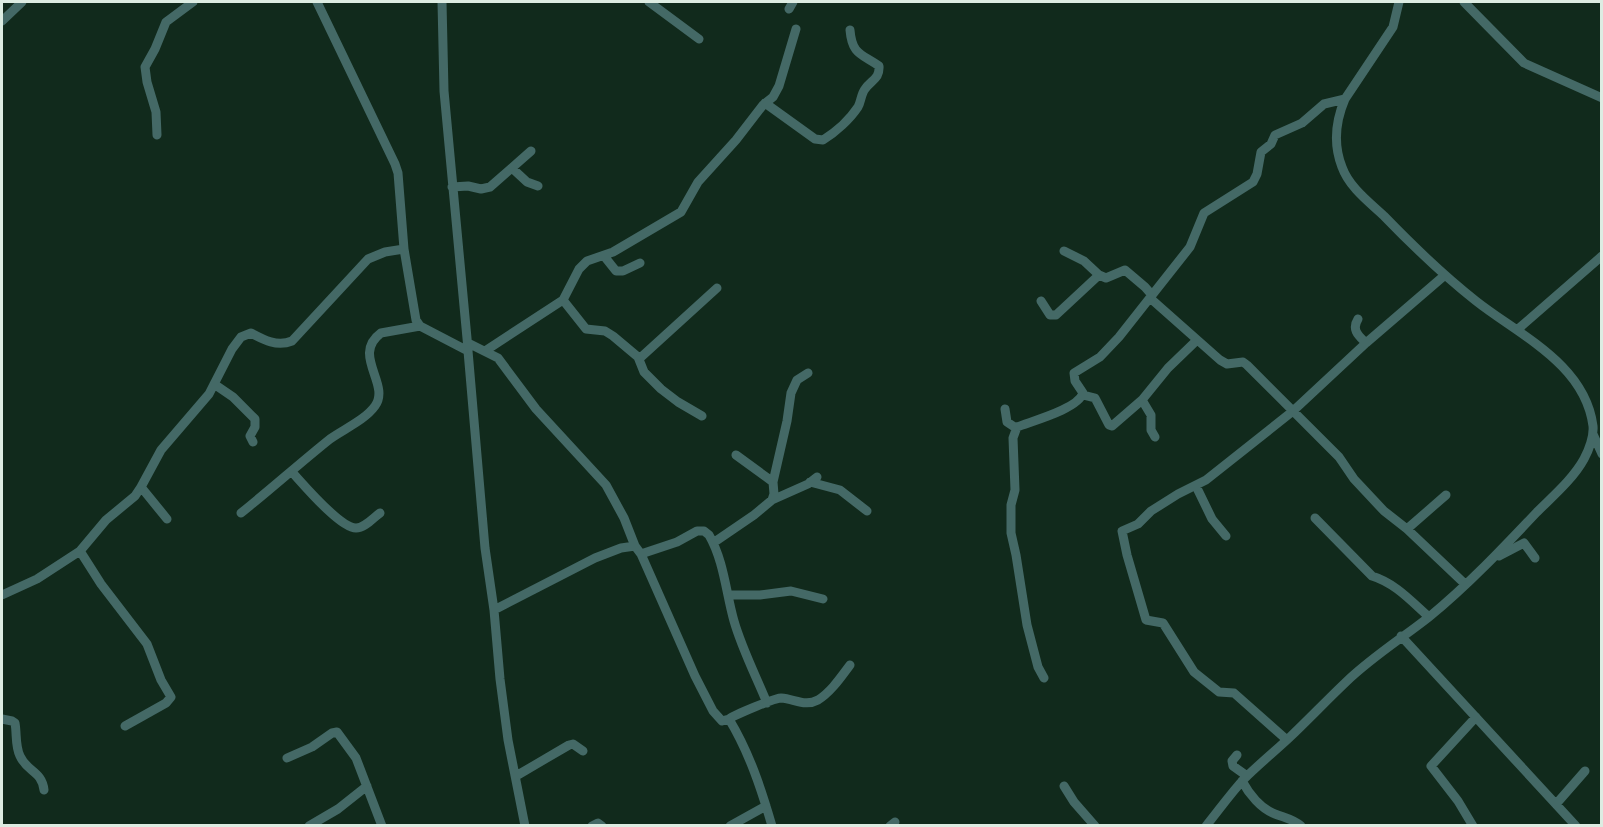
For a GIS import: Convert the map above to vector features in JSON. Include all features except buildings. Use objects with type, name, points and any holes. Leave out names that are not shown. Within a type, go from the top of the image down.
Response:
[{"type":"street","points":[[2,21],[22,2]]},
{"type":"street","points":[[157,135],[156,112],[145,68],[166,22],[193,2]]},
{"type":"street","points":[[317,2],[395,164],[399,181],[404,249],[414,312],[420,326]]},
{"type":"street","points":[[441,2],[444,91],[484,548],[494,609],[501,692],[525,825]]},
{"type":"street","points":[[649,2],[699,39]]},
{"type":"street","points":[[1399,2],[1393,27],[1345,99],[1337,122],[1336,137],[1340,164],[1355,188],[1445,275],[1477,302],[1551,356],[1573,379],[1589,411],[1593,434],[1602,454]]},
{"type":"street","points":[[1464,2],[1524,63],[1602,98]]},
{"type":"street","points":[[485,351],[563,300],[583,264],[593,258],[604,256],[681,212],[698,183],[765,103],[773,97],[779,86],[796,29]]},
{"type":"street","points":[[765,103],[815,139],[823,140],[831,135],[859,106],[865,88],[875,80],[880,68],[855,50],[850,30]]},
{"type":"street","points":[[1083,395],[1075,381],[1074,373],[1107,352],[1190,248],[1204,213],[1253,182],[1262,149],[1270,146],[1275,135],[1302,123],[1324,104],[1345,99]]},
{"type":"street","points":[[452,187],[468,186],[485,189],[513,169],[531,151]]},
{"type":"street","points":[[513,169],[527,182],[538,186]]},
{"type":"street","points":[[2,594],[37,579],[80,551],[106,520],[135,496],[161,450],[205,399],[232,349],[244,335],[251,333],[280,344],[292,341],[368,259],[386,252],[404,249]]},
{"type":"street","points":[[1064,251],[1084,261],[1099,276],[1106,278],[1127,270],[1151,297],[1197,340],[1227,364],[1245,363],[1338,457],[1372,499],[1465,584]]},
{"type":"street","points":[[604,256],[616,271],[623,271],[640,263]]},
{"type":"street","points":[[1517,330],[1602,256]]},
{"type":"street","points":[[1287,740],[1234,693],[1219,692],[1194,672],[1167,626],[1157,620],[1148,622],[1145,619],[1122,531],[1138,524],[1160,506],[1206,480],[1293,411],[1366,343],[1445,275]]},
{"type":"street","points":[[1041,301],[1050,315],[1056,315],[1099,276]]},
{"type":"street","points":[[639,359],[717,288]]},
{"type":"street","points":[[563,300],[587,329],[606,331],[639,359],[644,372],[660,389],[702,416]]},
{"type":"street","points":[[1358,320],[1355,323],[1356,330],[1366,343]]},
{"type":"street","points":[[241,513],[376,404],[379,389],[369,351],[377,336],[381,333],[420,326],[498,358],[536,409],[606,484],[624,518],[707,700],[722,721],[736,713],[778,699],[804,703],[817,700],[828,691],[850,665]]},
{"type":"street","points":[[1083,395],[1095,398],[1109,425],[1112,426],[1142,400],[1168,368],[1197,340]]},
{"type":"street","points":[[772,500],[773,482],[793,388],[797,380],[808,373]]},
{"type":"street","points":[[214,384],[255,419],[255,427],[250,436],[253,442]]},
{"type":"street","points":[[1044,678],[1038,667],[1027,625],[1011,533],[1011,505],[1015,490],[1013,438],[1016,429],[1066,408],[1083,395]]},
{"type":"street","points":[[1142,400],[1151,415],[1151,430],[1155,437]]},
{"type":"street","points":[[1005,409],[1007,422],[1016,429]]},
{"type":"street","points":[[1206,825],[1245,779],[1347,681],[1401,636],[1429,617],[1494,557],[1570,478],[1584,459],[1593,434]]},
{"type":"street","points":[[736,455],[773,482]]},
{"type":"street","points":[[292,472],[329,511],[350,527],[360,527],[380,513]]},
{"type":"street","points":[[713,543],[772,500],[813,479],[840,490],[867,511]]},
{"type":"street","points":[[1196,486],[1212,519],[1226,536]]},
{"type":"street","points":[[141,487],[168,519]]},
{"type":"street","points":[[1407,529],[1446,495]]},
{"type":"street","points":[[1315,518],[1372,576],[1391,584],[1429,617]]},
{"type":"street","points":[[494,609],[595,558],[621,548],[638,550],[668,546],[699,530],[708,533],[729,595],[742,644],[767,703]]},
{"type":"street","points":[[1494,557],[1524,543],[1535,558]]},
{"type":"street","points":[[80,551],[101,584],[147,644],[161,680],[171,698],[125,726]]},
{"type":"street","points":[[729,595],[760,595],[791,591],[823,599]]},
{"type":"street","points":[[1401,636],[1576,825]]},
{"type":"street","points":[[1473,825],[1431,766],[1476,717]]},
{"type":"street","points":[[2,719],[15,723],[19,755],[25,764],[41,777],[44,790]]},
{"type":"street","points":[[729,719],[743,742],[772,825]]},
{"type":"street","points":[[287,758],[337,732],[356,758],[382,825]]},
{"type":"street","points":[[516,776],[573,744],[583,751]]},
{"type":"street","points":[[1237,755],[1232,761],[1233,766],[1245,779],[1248,792],[1273,814],[1301,825]]},
{"type":"street","points":[[1557,803],[1585,771]]},
{"type":"street","points":[[309,825],[338,809],[367,786]]},
{"type":"street","points":[[1064,786],[1074,802],[1095,825]]},
{"type":"street","points":[[730,825],[766,806]]},
{"type":"street","points":[[592,825],[598,823],[602,825]]}]
